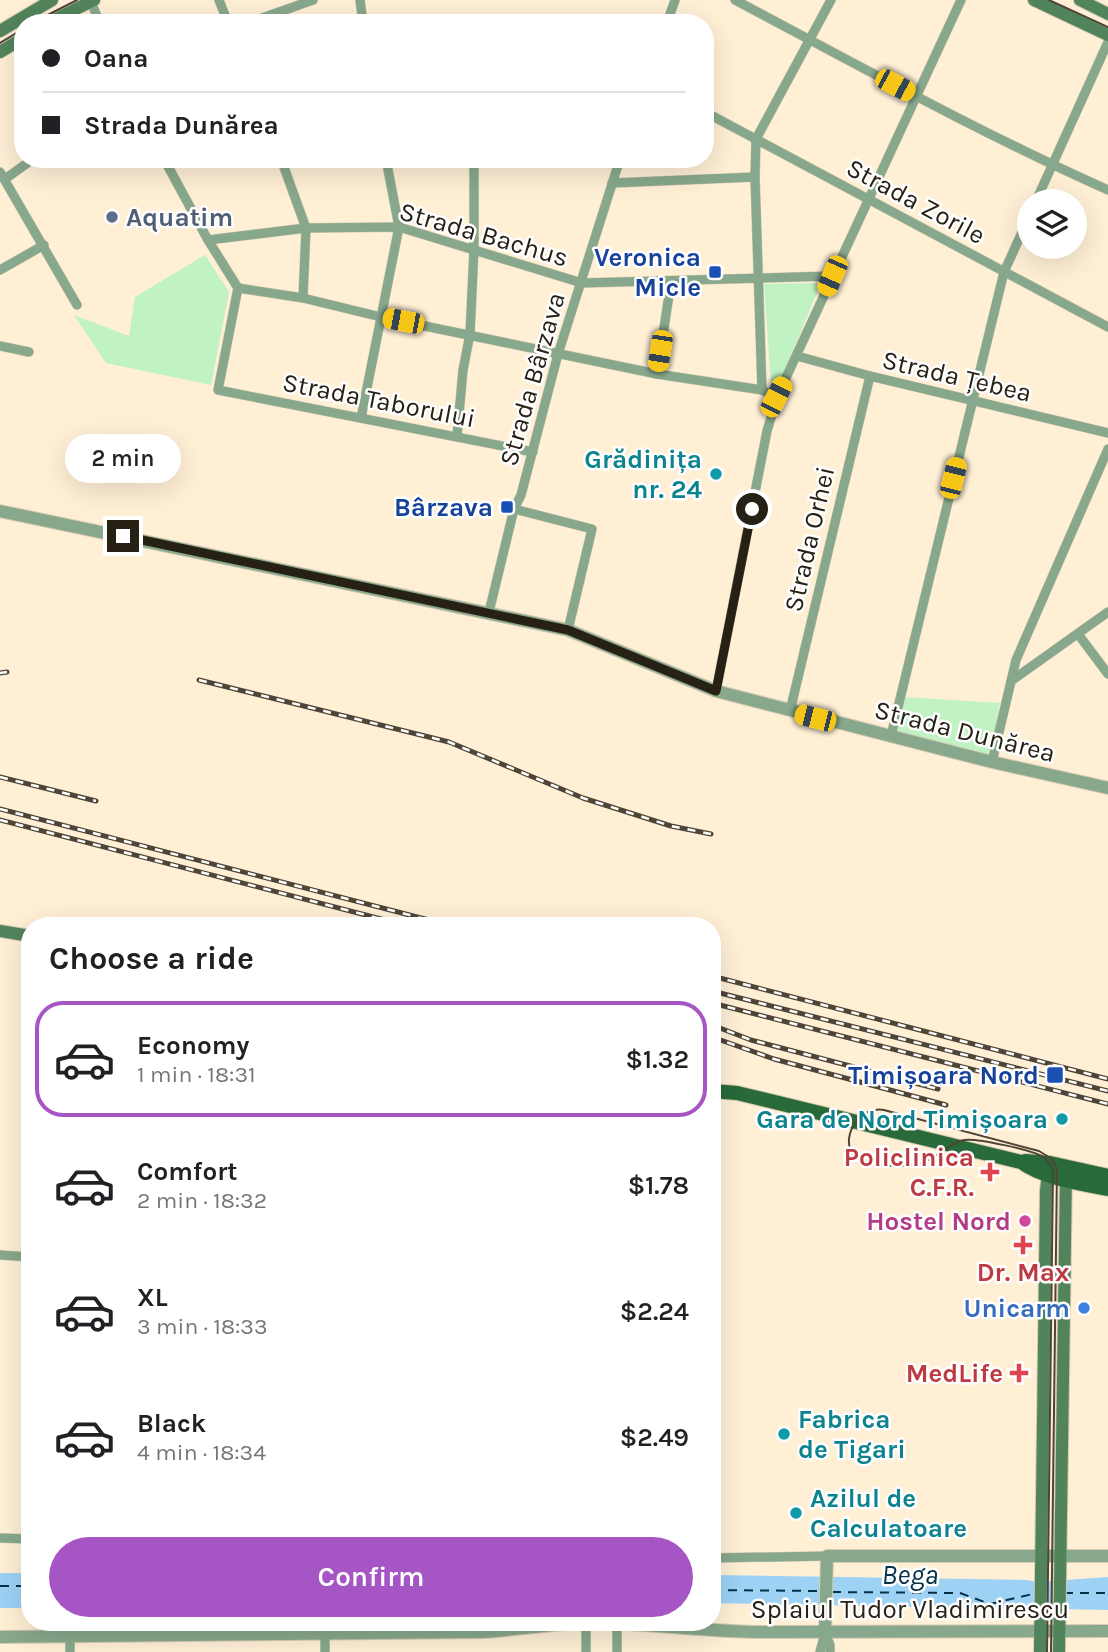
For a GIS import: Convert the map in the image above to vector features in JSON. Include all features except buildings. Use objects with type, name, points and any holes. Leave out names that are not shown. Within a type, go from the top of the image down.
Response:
[{"type":"main road","points":[[29,14],[52,0]]},
{"type":"main road","points":[[65,14],[92,0]]},
{"type":"main road","points":[[1034,0],[1108,35]]},
{"type":"main road","points":[[1082,1],[1108,14]]},
{"type":"main road","points":[[0,931],[21,934]]},
{"type":"main road","points":[[721,1085],[737,1093]]},
{"type":"main road","points":[[721,1092],[737,1093],[1021,1162],[1028,1168],[1066,1173],[1108,1189]]},
{"type":"main road","points":[[1040,1652],[1048,1169]]},
{"type":"main road","points":[[1066,1173],[1108,1176]]},
{"type":"main road","points":[[1059,1652],[1066,1173]]},
{"type":"street","points":[[273,14],[313,0]]},
{"type":"street","points":[[735,0],[917,97],[1108,190]]},
{"type":"street","points":[[762,390],[756,139],[831,0]]},
{"type":"street","points":[[716,691],[776,397],[961,0]]},
{"type":"street","points":[[1041,189],[1108,43]]},
{"type":"street","name":"Strada Zorile","points":[[714,117],[1108,327]]},
{"type":"street","points":[[172,168],[208,240],[238,288],[303,299],[657,374],[762,390],[776,397]]},
{"type":"street","points":[[284,168],[306,228],[303,299]]},
{"type":"street","points":[[361,418],[399,227],[388,168]]},
{"type":"street","points":[[457,436],[463,370],[470,334],[474,168]]},
{"type":"street","name":"Strada Bârzava","points":[[488,612],[558,354],[617,168]]},
{"type":"street","points":[[2,175],[77,305]]},
{"type":"street","points":[[612,183],[755,177]]},
{"type":"street","name":"Strada Bachus","points":[[208,240],[306,228],[399,227],[582,284],[832,276]]},
{"type":"street","points":[[891,736],[1004,272],[1017,243]]},
{"type":"street","points":[[0,270],[44,245]]},
{"type":"street","points":[[657,374],[671,282]]},
{"type":"street","name":"Strada Taborului","points":[[238,288],[218,390],[533,452]]},
{"type":"street","points":[[0,346],[29,352]]},
{"type":"street","name":"Strada Țebea","points":[[797,356],[1108,433]]},
{"type":"street","name":"Strada Orhei","points":[[790,711],[870,376]]},
{"type":"street","points":[[992,762],[1016,660],[1108,449]]},
{"type":"street","points":[[514,509],[592,529],[568,630]]},
{"type":"street","name":"Strada Dunărea","points":[[0,510],[568,630],[716,691],[992,762],[1108,788]]},
{"type":"street","points":[[1011,681],[1108,612]]},
{"type":"street","points":[[1078,634],[1108,674]]},
{"type":"street","points":[[0,1255],[21,1256]]},
{"type":"street","points":[[0,1538],[21,1539]]},
{"type":"street","points":[[721,1558],[1040,1561],[1108,1556]]},
{"type":"street","points":[[820,1652],[825,1627],[827,1561]]},
{"type":"street","points":[[825,1627],[830,1652]]},
{"type":"street","name":"Splaiul Tudor Vladimirescu","points":[[721,1630],[825,1627],[1059,1628],[1108,1631]]},
{"type":"street","name":"Splaiul Tudor Vladimirescu","points":[[0,1637],[490,1631]]},
{"type":"street","points":[[586,1631],[586,1652]]},
{"type":"street","points":[[617,1631],[617,1652]]},
{"type":"street","points":[[325,1635],[325,1652]]},
{"type":"street","points":[[70,1636],[70,1652]]},
{"type":"green space","points":[[205,255],[229,292],[211,385],[106,363],[74,315],[129,336],[135,297]]},
{"type":"green space","points":[[821,283],[779,384],[771,383],[764,284]]},
{"type":"green space","points":[[904,697],[1000,703],[990,755],[897,732]]},
{"type":"water","points":[[0,1573],[21,1573],[21,1608],[0,1608]]},
{"type":"water","points":[[721,1575],[1038,1582],[1108,1577],[1108,1610],[721,1603]]},
{"type":"ferry route","points":[[0,1586],[21,1586]]},
{"type":"ferry route","points":[[721,1590],[820,1591]]},
{"type":"ferry route","points":[[832,1592],[960,1593],[990,1604],[1037,1593]]},
{"type":"ferry route","points":[[1064,1593],[1108,1593]]},
{"type":"tram line","points":[[50,14],[77,0]]},
{"type":"tram line","points":[[1049,0],[1108,27]]},
{"type":"tram line","points":[[0,43],[14,34]]},
{"type":"tram line","points":[[1047,1652],[1053,1170],[1046,1160],[1037,1154],[970,1140],[955,1143],[931,1159],[913,1165],[891,1166],[859,1159],[852,1155],[849,1138],[855,1123],[868,1112],[884,1110],[1039,1151],[1052,1159],[1057,1169],[1051,1652]]},
{"type":"railway","points":[[0,673],[7,672]]},
{"type":"railway","points":[[199,680],[449,742],[583,798],[671,826],[711,834]]},
{"type":"railway","points":[[0,777],[96,801]]},
{"type":"railway","points":[[0,809],[417,917]]},
{"type":"railway","points":[[0,820],[373,917]]},
{"type":"railway","points":[[721,978],[1108,1079]]},
{"type":"railway","points":[[721,993],[1108,1091]]},
{"type":"railway","points":[[721,1005],[1108,1104]]},
{"type":"railway","points":[[721,1028],[751,1040],[938,1089]]},
{"type":"railway","points":[[721,1040],[774,1059],[946,1105]]},
{"type":"place","name":"Aquatim","points":[[112,217]]},
{"type":"place","name":"Veronica Micle","points":[[715,272]]},
{"type":"place","name":"Grădinița nr. 24","points":[[716,474]]},
{"type":"place","name":"Bârzava","points":[[507,507]]},
{"type":"place","name":"Timișoara Nord","points":[[1055,1075]]},
{"type":"place","name":"Gara de Nord Timișoara","points":[[1062,1119]]},
{"type":"place","name":"Policlinica C.F.R.","points":[[990,1172]]},
{"type":"place","name":"Hostel Nord","points":[[1025,1221]]},
{"type":"place","name":"Dr. Max","points":[[1023,1245]]},
{"type":"place","name":"Unicarm","points":[[1084,1308]]},
{"type":"place","name":"MedLife","points":[[1019,1373]]},
{"type":"place","name":"Fabrica de Tigari","points":[[784,1434]]},
{"type":"place","name":"Azilul de Calculatoare","points":[[796,1513]]},
{"type":"route","points":[[123,536],[568,630],[716,691],[752,509]]},
{"type":"water label","name":"Bega","points":[[910,1574]]}]
